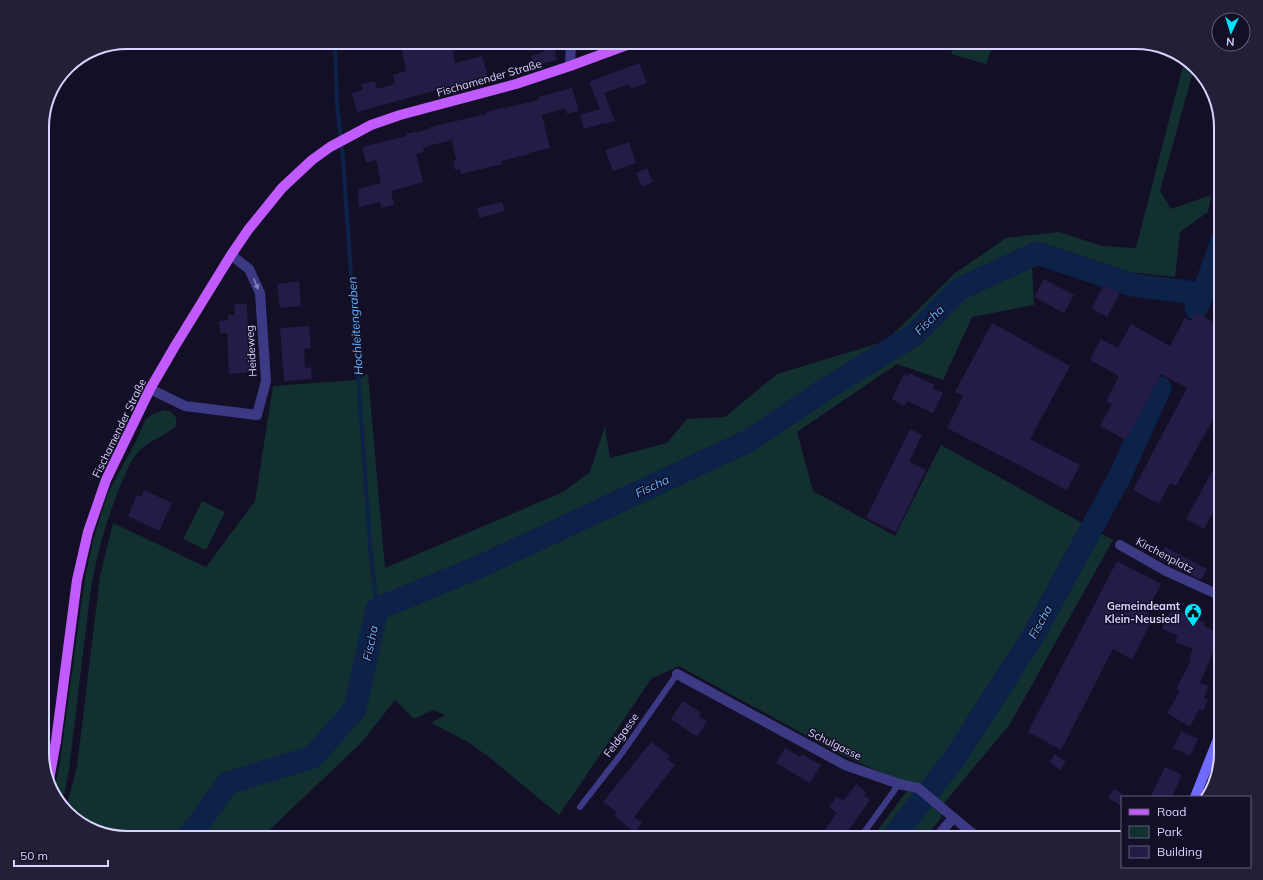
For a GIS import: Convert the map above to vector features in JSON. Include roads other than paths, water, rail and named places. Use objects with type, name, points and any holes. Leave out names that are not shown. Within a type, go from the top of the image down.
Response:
[{"type":"main road","name":"Fischamender Straße","points":[[51,768],[78,580],[88,532],[106,480],[150,389],[231,255],[248,230],[282,188],[312,160],[336,144],[371,125],[400,115],[516,84],[616,49]]},
{"type":"main road","points":[[1195,796],[1214,750]]},
{"type":"street","points":[[570,66],[571,49]]},
{"type":"street","name":"Heideweg","points":[[150,389],[185,406],[257,415],[266,381],[260,293],[249,269],[231,255]]},
{"type":"street","name":"Kirchenplatz","points":[[1120,545],[1166,571],[1214,593]]},
{"type":"street","name":"Schulgasse","points":[[677,674],[845,765],[899,784],[918,788],[969,831]]},
{"type":"street","points":[[942,831],[953,818]]},
{"type":"lane","name":"Feldgasse","points":[[580,807],[622,753],[677,674]]},
{"type":"lane","points":[[865,831],[899,784]]},
{"type":"waterway","name":"Hochleitengraben","points":[[335,49],[337,103],[343,159],[370,546],[377,609]]},
{"type":"waterway","name":"Fischa","points":[[193,831],[228,783],[313,757],[355,709],[377,609],[481,566],[748,441],[824,390],[914,335],[959,289],[1037,253],[1133,285],[1203,294]]},
{"type":"waterway","name":"Fischa","points":[[1196,308],[1203,294],[1214,263]]},
{"type":"waterway","name":"Fischa","points":[[898,831],[956,756],[1033,636],[1119,478],[1160,388]]},
{"type":"place","name":"Gemeindeamt Klein-Neusiedl","points":[[1193,627]]}]
